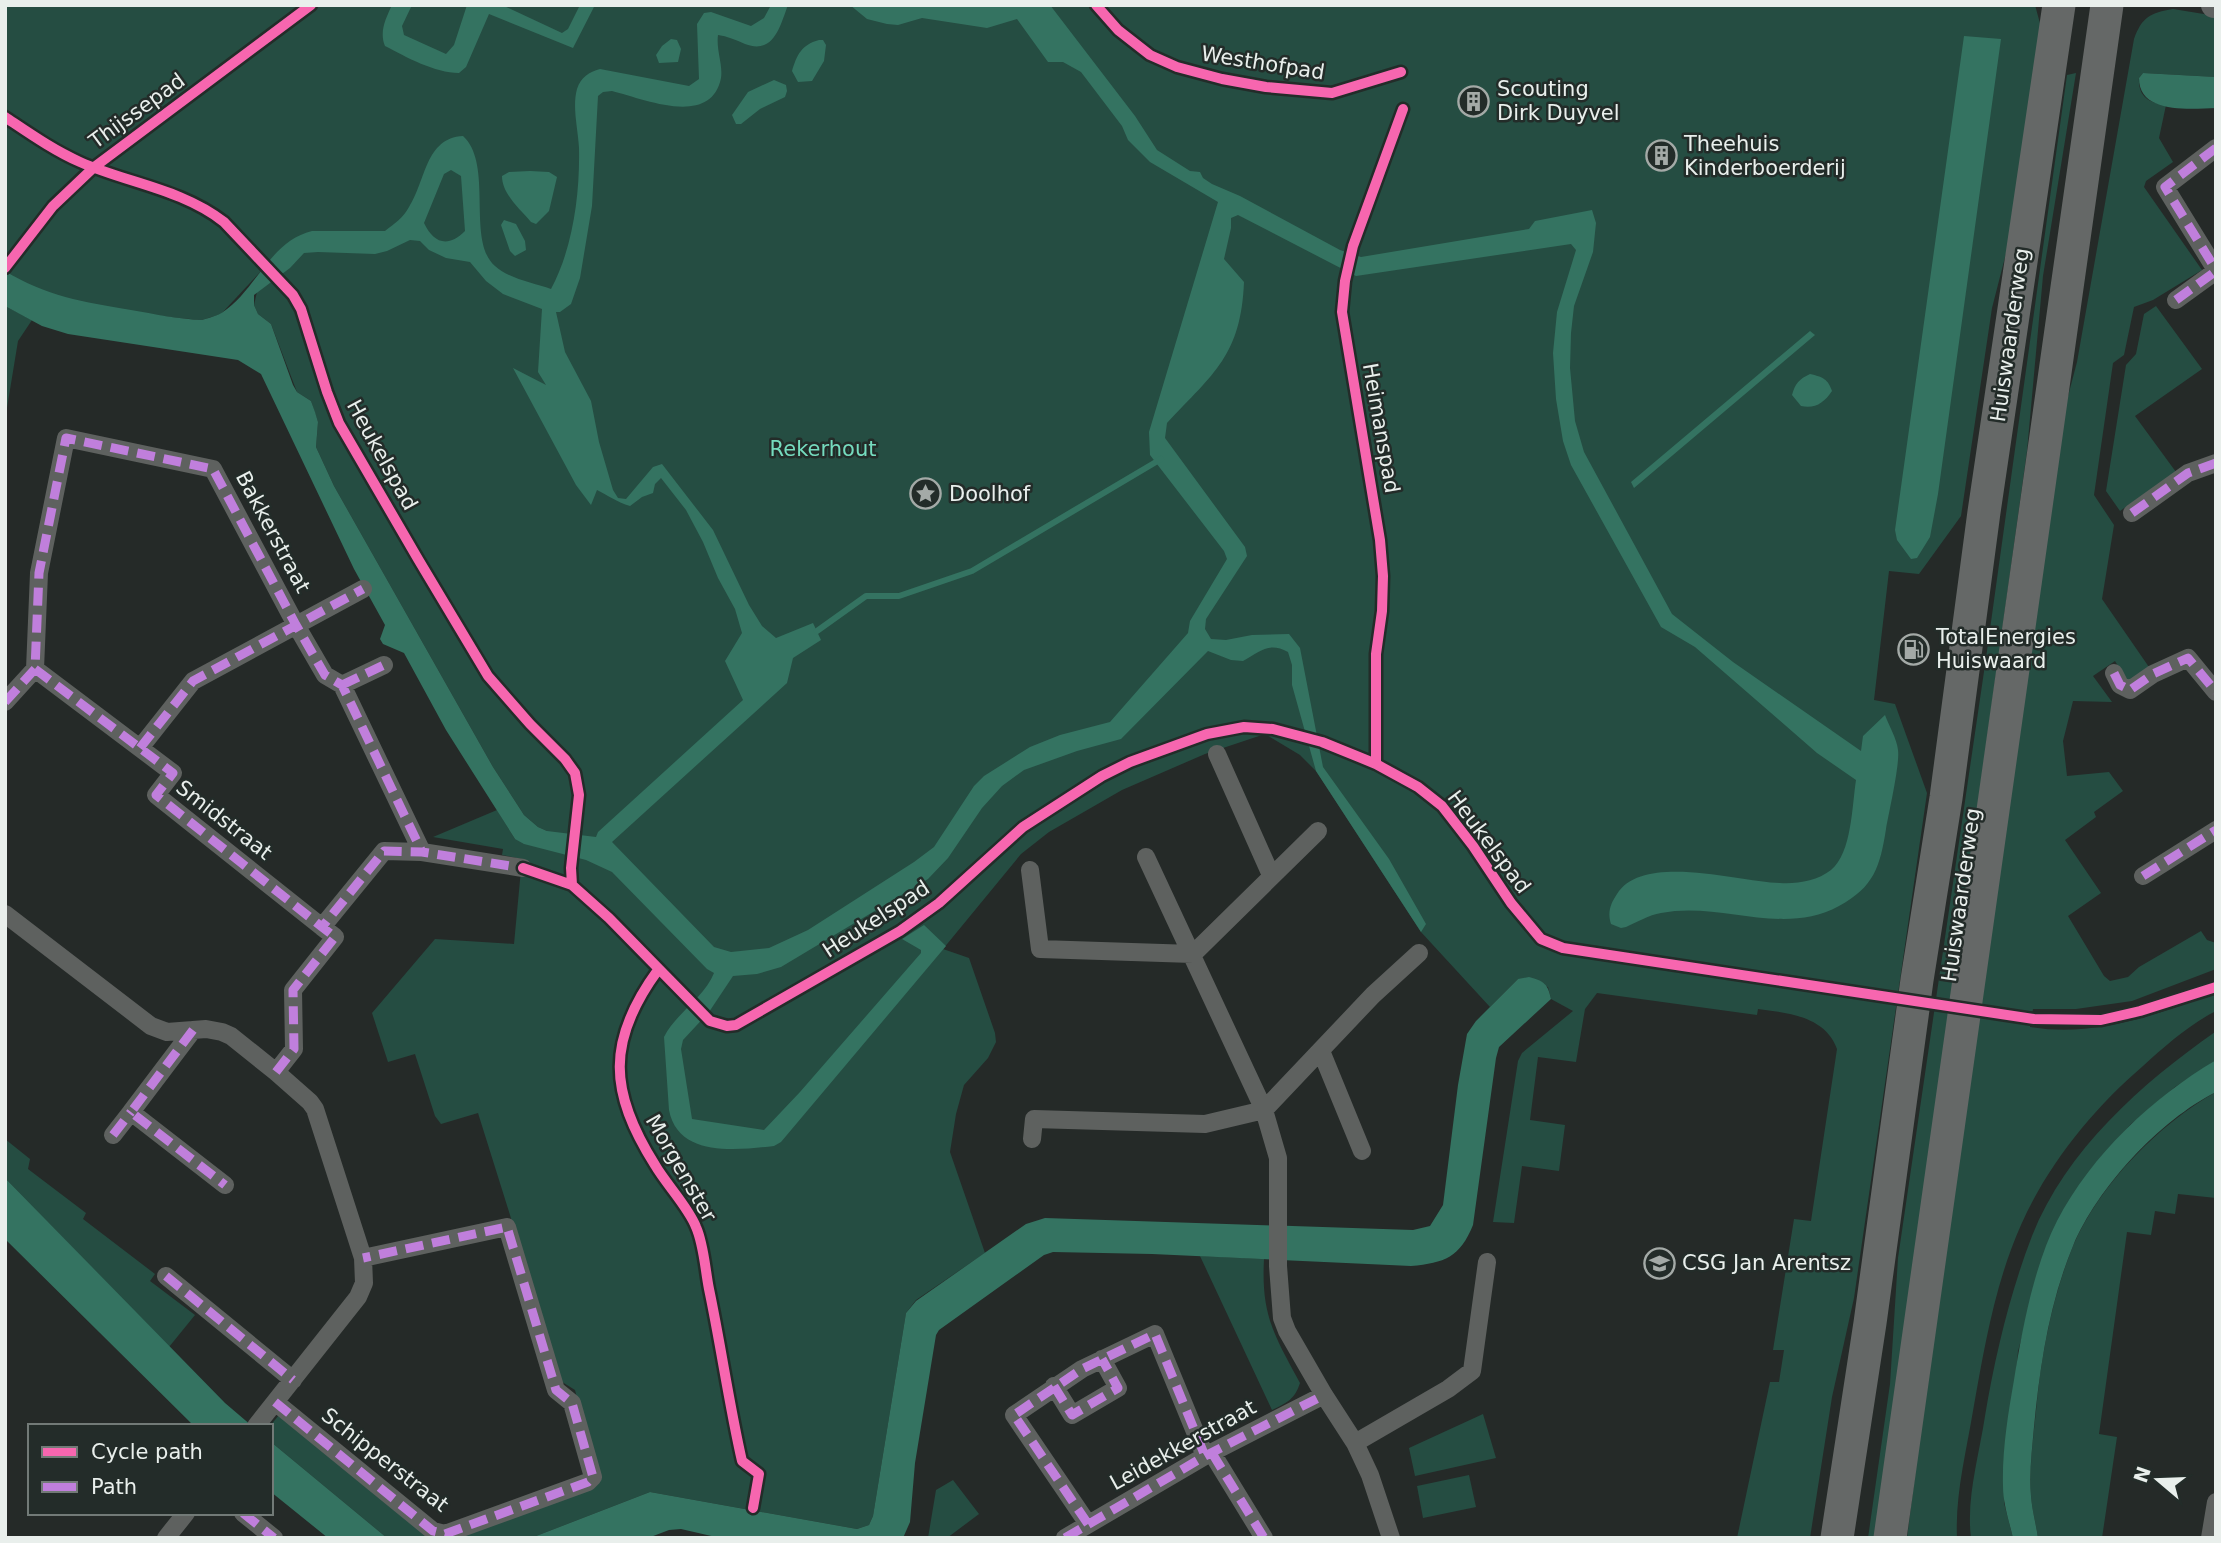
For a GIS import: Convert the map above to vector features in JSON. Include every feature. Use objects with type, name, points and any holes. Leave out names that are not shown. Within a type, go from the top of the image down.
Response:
[{"type":"highway","name":"Huiswaarderweg","points":[[1837,1538],[2059,5]]},
{"type":"highway","name":"Huiswaarderweg","points":[[1890,1538],[2107,5]]},
{"type":"highway","points":[[1957,540],[1984,512]]},
{"type":"highway","points":[[1930,746],[1946,798]]},
{"type":"street","points":[[2176,300],[2216,270],[2165,187],[2216,148]]},
{"type":"street","name":"Bakkerstraat","points":[[36,669],[39,572],[66,438],[214,469],[296,625],[326,675],[342,685],[422,852]]},
{"type":"street","points":[[2132,513],[2188,473],[2216,463]]},
{"type":"street","name":"Bakkerstraat","points":[[140,748],[192,681],[363,589]]},
{"type":"street","points":[[2114,673],[2120,685],[2130,690],[2153,674],[2188,657],[2215,689]]},
{"type":"street","points":[[342,685],[384,665]]},
{"type":"street","points":[[5,702],[36,669]]},
{"type":"street","name":"Smidstraat","points":[[36,669],[173,772],[156,795],[322,927]]},
{"type":"street","points":[[1217,754],[1271,875]]},
{"type":"street","points":[[2143,876],[2216,830]]},
{"type":"street","points":[[1030,870],[1040,949],[1193,954],[1318,831]]},
{"type":"street","points":[[276,1072],[294,1049],[293,990],[335,937],[322,927],[384,850],[422,852],[523,868]]},
{"type":"street","points":[[1146,857],[1264,1110],[1278,1158],[1278,1266],[1282,1318],[1324,1395],[1355,1443],[1370,1475],[1391,1538]]},
{"type":"street","points":[[5,914],[151,1026],[167,1031],[213,1029],[231,1036],[304,1096],[315,1109],[363,1258],[364,1278],[361,1293],[257,1424]]},
{"type":"street","points":[[1032,1139],[1034,1119],[1205,1124],[1264,1110],[1373,995],[1419,953]]},
{"type":"street","points":[[113,1135],[193,1030]]},
{"type":"street","points":[[1321,1051],[1362,1151]]},
{"type":"street","points":[[131,1112],[225,1185]]},
{"type":"street","name":"Schipperstraat","points":[[275,1402],[433,1531],[445,1534],[588,1482],[593,1477],[572,1403],[556,1390],[507,1227],[363,1258]]},
{"type":"street","points":[[1355,1443],[1448,1389],[1472,1371],[1487,1262]]},
{"type":"street","points":[[166,1276],[293,1380]]},
{"type":"street","points":[[1085,1530],[1014,1416],[1054,1386],[1102,1359],[1155,1335],[1209,1454],[1264,1538]]},
{"type":"street","points":[[1054,1386],[1072,1415],[1118,1388],[1102,1359]]},
{"type":"street","name":"Leidekkerstraat","points":[[1065,1538],[1085,1530],[1209,1454],[1324,1395]]},
{"type":"street","points":[[2210,1538],[2216,1502]]},
{"type":"street","points":[[166,1538],[184,1515]]},
{"type":"street","points":[[245,1515],[274,1538]]},
{"type":"green space","name":"Rekerhout","points":[[5,5],[2035,5],[2041,27],[2012,230],[1992,308],[1961,516],[1919,574],[1889,571],[1874,700],[1895,704],[1927,793],[1854,1298],[1832,1397],[1810,1538],[1737,1538],[1770,1382],[1779,1382],[1784,1350],[1773,1350],[1794,1219],[1811,1221],[1837,1049],[1831,1038],[1815,1023],[1781,1012],[1758,1009],[1757,1015],[1597,993],[1585,1009],[1576,1062],[1538,1057],[1530,1120],[1565,1125],[1559,1171],[1522,1166],[1514,1223],[1493,1222],[1518,1061],[1522,1053],[1573,1011],[1551,999],[1548,987],[1518,979],[1490,1007],[1421,932],[1316,771],[1300,755],[1265,734],[1205,754],[1122,790],[1049,832],[1021,854],[943,949],[969,958],[995,1033],[996,1042],[988,1058],[964,1085],[950,1152],[985,1253],[916,1300],[906,1313],[873,1516],[869,1525],[857,1529],[650,1492],[531,1538],[457,1538],[581,1491],[596,1471],[575,1390],[559,1380],[478,1113],[441,1124],[435,1116],[415,1054],[388,1062],[372,1013],[435,939],[514,944],[522,859],[502,855],[503,849],[433,837],[497,810],[515,839],[547,831],[524,815],[493,767],[334,486],[316,447],[318,422],[311,401],[297,392],[271,324],[258,314],[254,305],[262,270],[221,314],[202,320],[130,312],[73,300],[26,284],[10,274],[5,281]]},
{"type":"green space","points":[[2173,9],[2216,16],[2216,77],[2143,73],[2139,78],[2140,90],[2146,98],[2166,105],[2159,138],[2173,162],[2146,181],[2144,187],[2202,270],[2153,300],[2134,307],[2124,355],[2113,363],[2094,495],[2114,525],[2102,599],[2151,670],[2129,684],[2115,661],[2093,676],[2112,702],[2073,701],[2063,741],[2067,776],[2109,772],[2123,791],[2094,812],[2096,817],[2065,840],[2101,893],[2068,916],[2104,976],[2110,981],[2128,977],[2139,967],[2201,931],[2207,940],[2216,943],[2216,969],[2132,1001],[2076,1009],[2033,1009],[2030,1027],[2053,1030],[2101,1027],[2171,1009],[2216,992],[2216,1011],[2178,1036],[2107,1100],[2073,1139],[2044,1180],[2012,1247],[1991,1316],[1962,1474],[1957,1538],[1907,1538],[1973,1019],[2062,419],[2077,362],[2134,39],[2148,17]]},
{"type":"green space","points":[[2076,73],[2043,276],[2027,451],[1876,1538],[1868,1538],[1890,1384],[1898,1258],[1986,658],[2067,75]]},
{"type":"green space","points":[[5,306],[32,320],[18,341],[5,420]]},
{"type":"green space","points":[[2156,306],[2202,369],[2135,416],[2176,472],[2120,511],[2106,491],[2126,365],[2136,354],[2144,314]]},
{"type":"green space","points":[[2215,1032],[2216,1060],[2175,1087],[2131,1124],[2094,1165],[2057,1223],[2045,1253],[2018,1351],[2004,1503],[2013,1538],[1971,1538],[1972,1492],[1998,1348],[2032,1236],[2065,1175],[2109,1121],[2160,1073]]},
{"type":"green space","points":[[2216,1092],[2216,1198],[2178,1194],[2175,1214],[2155,1211],[2151,1235],[2127,1232],[2099,1434],[2117,1437],[2102,1538],[2038,1538],[2031,1475],[2038,1390],[2053,1306],[2073,1246],[2098,1201],[2133,1158],[2173,1121]]},
{"type":"green space","points":[[5,1139],[30,1159],[28,1169],[86,1213],[83,1219],[155,1274],[150,1281],[195,1315],[169,1347],[5,1178]]},
{"type":"green space","points":[[1200,1256],[1264,1259],[1265,1295],[1271,1324],[1300,1383],[1293,1397],[1282,1405],[1272,1410]]},
{"type":"green space","points":[[1483,1414],[1496,1458],[1415,1476],[1409,1448]]},
{"type":"green space","points":[[279,1415],[429,1538],[387,1538],[273,1444],[272,1424]]},
{"type":"green space","points":[[1469,1475],[1476,1507],[1423,1518],[1417,1486]]},
{"type":"green space","points":[[953,1480],[979,1514],[947,1538],[928,1538],[936,1490]]},
{"type":"shaded area","points":[[392,5],[412,5],[402,26],[404,35],[446,54],[454,45],[467,5],[502,5],[562,33],[568,29],[580,5],[595,5],[573,48],[489,14],[466,67],[459,73],[431,67],[385,46],[383,30]]},
{"type":"shaded area","points":[[771,5],[788,5],[774,36],[763,46],[745,44],[718,35],[721,78],[715,93],[704,102],[691,106],[658,104],[612,91],[598,96],[592,206],[580,278],[571,304],[556,312],[565,352],[591,401],[599,442],[613,490],[618,498],[626,499],[653,467],[662,464],[713,530],[762,626],[776,638],[813,623],[821,640],[793,658],[787,683],[612,842],[714,947],[731,952],[769,948],[808,930],[934,847],[974,786],[984,776],[1030,747],[1060,735],[1110,722],[1188,633],[1190,621],[1227,559],[1224,551],[1150,455],[1149,432],[1218,202],[1150,162],[1128,140],[1122,126],[1081,72],[1063,62],[1048,62],[1017,19],[987,28],[922,18],[898,25],[867,19],[850,5],[1050,5],[1135,116],[1157,150],[1190,171],[1200,172],[1203,178],[1212,184],[1240,196],[1340,250],[1361,257],[1529,229],[1535,221],[1592,210],[1596,223],[1593,252],[1574,306],[1571,333],[1570,368],[1575,421],[1584,452],[1672,614],[1733,662],[1861,751],[1863,736],[1885,715],[1895,737],[1898,757],[1881,854],[1868,883],[1851,899],[1817,915],[1773,919],[1684,911],[1657,914],[1621,928],[1611,924],[1610,908],[1617,894],[1630,881],[1648,874],[1693,872],[1786,883],[1820,877],[1831,870],[1843,852],[1852,815],[1856,780],[1817,753],[1695,647],[1661,627],[1571,465],[1563,441],[1556,399],[1553,353],[1557,312],[1576,250],[1571,244],[1356,276],[1238,215],[1231,218],[1224,259],[1244,282],[1237,328],[1231,346],[1211,376],[1167,423],[1165,438],[1245,547],[1247,556],[1206,619],[1205,629],[1211,639],[1226,640],[1252,635],[1289,634],[1300,648],[1323,767],[1389,859],[1426,924],[1421,932],[1316,771],[1292,685],[1292,665],[1288,652],[1270,648],[1243,661],[1231,660],[1208,651],[1121,739],[1024,770],[1002,786],[982,808],[948,858],[928,879],[781,967],[757,974],[733,976],[709,1012],[683,1040],[681,1049],[692,1119],[764,1130],[921,953],[921,950],[902,939],[924,925],[946,946],[781,1142],[774,1146],[727,1149],[697,1144],[684,1136],[675,1125],[669,1110],[664,1037],[675,1020],[704,990],[714,973],[612,872],[586,860],[524,844],[515,839],[446,730],[404,653],[383,644],[380,639],[385,625],[354,569],[261,374],[238,360],[68,334],[42,326],[5,306],[5,271],[35,287],[81,301],[202,320],[221,313],[235,303],[274,255],[297,236],[312,231],[385,231],[407,211],[434,152],[450,139],[463,136],[472,149],[477,165],[482,239],[487,254],[495,266],[507,274],[551,289],[565,256],[574,220],[579,148],[575,103],[577,89],[583,78],[600,69],[689,86],[699,79],[697,24],[704,13],[711,12],[751,26],[764,18]],"holes":[[[451,170],[461,176],[465,231],[452,240],[441,241],[432,235],[424,223],[444,174]],[[410,240],[420,241],[429,250],[446,258],[470,262],[486,281],[503,294],[542,309],[538,372],[546,385],[513,368],[576,485],[591,505],[597,490],[630,506],[653,493],[655,484],[661,478],[686,510],[735,609],[742,633],[725,661],[743,700],[598,832],[596,837],[547,831],[538,827],[524,815],[493,767],[334,486],[316,447],[318,422],[311,401],[297,392],[271,324],[258,314],[254,305],[254,295],[290,268],[304,253],[375,254]]]},
{"type":"shaded area","points":[[1964,36],[2001,39],[1938,494],[1930,537],[1917,558],[1911,559],[1897,540],[1895,530]]},
{"type":"shaded area","points":[[671,39],[677,40],[681,49],[678,62],[659,63],[656,55]]},
{"type":"shaded area","points":[[823,40],[826,45],[824,61],[812,81],[798,82],[792,71],[798,55],[808,45]]},
{"type":"shaded area","points":[[2143,73],[2216,77],[2216,108],[2180,108],[2156,104],[2141,90],[2139,78]]},
{"type":"shaded area","points":[[774,80],[786,85],[785,97],[760,109],[741,124],[736,124],[732,115],[748,92]]},
{"type":"shaded area","points":[[509,172],[549,172],[557,177],[549,211],[536,224],[512,201],[502,176]]},
{"type":"shaded area","points":[[504,220],[516,224],[525,241],[526,250],[515,256],[510,251],[501,225]]},
{"type":"shaded area","points":[[1810,331],[1815,335],[1634,488],[1631,482]]},
{"type":"shaded area","points":[[1810,374],[1824,379],[1832,391],[1819,404],[1801,406],[1792,395],[1798,382]]},
{"type":"shaded area","points":[[1529,977],[1545,984],[1551,999],[1499,1047],[1473,1225],[1463,1244],[1450,1256],[1433,1263],[1411,1266],[1053,1252],[1044,1255],[939,1330],[936,1335],[915,1463],[910,1522],[903,1538],[720,1538],[681,1529],[669,1530],[648,1538],[531,1538],[650,1492],[857,1529],[869,1525],[873,1516],[906,1313],[916,1301],[1026,1224],[1045,1218],[1413,1230],[1430,1226],[1443,1205],[1467,1034],[1476,1021],[1518,979]]},
{"type":"shaded area","points":[[2216,1060],[2216,1092],[2173,1120],[2132,1158],[2098,1201],[2073,1246],[2052,1312],[2036,1404],[2030,1479],[2038,1538],[2013,1538],[2003,1492],[2006,1433],[2025,1320],[2035,1278],[2049,1239],[2071,1196],[2106,1151],[2147,1110]]},
{"type":"shaded area","points":[[5,1178],[225,1403],[250,1424],[192,1424],[5,1239]]},
{"type":"shaded area","points":[[273,1444],[387,1538],[328,1538],[273,1494]]},
{"type":"waterway","points":[[817,631],[866,596],[899,596],[972,571],[1161,459]]},
{"type":"marked path","points":[[2216,148],[2165,187],[2216,270]]},
{"type":"marked path","points":[[2176,300],[2216,271]]},
{"type":"marked path","points":[[5,702],[35,669],[39,573],[66,438],[213,469],[325,675],[342,685],[422,852]]},
{"type":"marked path","points":[[2132,513],[2188,473],[2216,463]]},
{"type":"marked path","points":[[140,748],[193,681],[363,589]]},
{"type":"marked path","points":[[2114,673],[2120,685],[2130,690],[2153,674],[2188,658],[2216,692]]},
{"type":"marked path","points":[[342,685],[384,665]]},
{"type":"marked path","points":[[35,669],[173,773],[156,795],[322,927]]},
{"type":"marked path","points":[[2143,876],[2216,830]]},
{"type":"marked path","points":[[276,1072],[294,1049],[293,990],[335,937],[322,927],[384,851],[422,852],[523,868]]},
{"type":"marked path","points":[[193,1030],[131,1112],[225,1185]]},
{"type":"marked path","points":[[113,1135],[131,1112]]},
{"type":"marked path","points":[[275,1402],[433,1531],[445,1534],[588,1482],[593,1477],[572,1403],[556,1390],[507,1227],[363,1258]]},
{"type":"marked path","points":[[166,1276],[293,1380]]},
{"type":"marked path","points":[[1088,1524],[1014,1415],[1082,1369],[1155,1334],[1205,1456]]},
{"type":"marked path","points":[[1054,1386],[1072,1415],[1118,1388],[1102,1359]]},
{"type":"marked path","points":[[1065,1538],[1205,1456],[1324,1395]]},
{"type":"marked path","points":[[1212,1453],[1264,1538]]},
{"type":"marked path","points":[[245,1515],[274,1538]]},
{"type":"cycle path","name":"Thijssepad","points":[[5,268],[53,206],[93,168],[311,5]]},
{"type":"cycle path","name":"Westhofpad","points":[[1096,5],[1118,30],[1150,55],[1177,67],[1222,79],[1266,87],[1332,93],[1401,72]]},
{"type":"cycle path","name":"Heimanspad","points":[[1376,764],[1376,654],[1382,611],[1383,576],[1380,540],[1342,312],[1345,281],[1353,246],[1403,109]]},
{"type":"cycle path","name":"Heukelspad","points":[[5,117],[80,162],[172,194],[208,211],[224,222],[293,295],[301,309],[339,423],[418,559],[488,676],[575,773],[579,795],[571,868],[572,885]]},
{"type":"cycle path","name":"Heukelspad","points":[[523,868],[572,885],[609,918],[710,1021],[727,1026],[736,1025],[900,931],[939,903],[1023,827],[1102,776],[1130,762],[1207,734],[1244,727],[1273,729],[1322,742],[1376,764],[1418,787],[1442,806],[1511,903],[1541,939],[1563,948],[2034,1019],[2101,1020],[2140,1011],[2216,987]]},
{"type":"cycle path","name":"Morgenster","points":[[658,970],[629,1020],[622,1044],[622,1090],[640,1139],[693,1220],[699,1234],[742,1461],[759,1474],[753,1508]]},
{"type":"place","name":"Scouting Dirk Duyvel","points":[[1474,101]]},
{"type":"place","name":"Theehuis Kinderboerderij","points":[[1661,156]]},
{"type":"place","name":"Doolhof","points":[[926,494]]},
{"type":"place","name":"TotalEnergies Huiswaard","points":[[1913,649]]},
{"type":"place","name":"CSG Jan Arentsz","points":[[1659,1263]]}]
